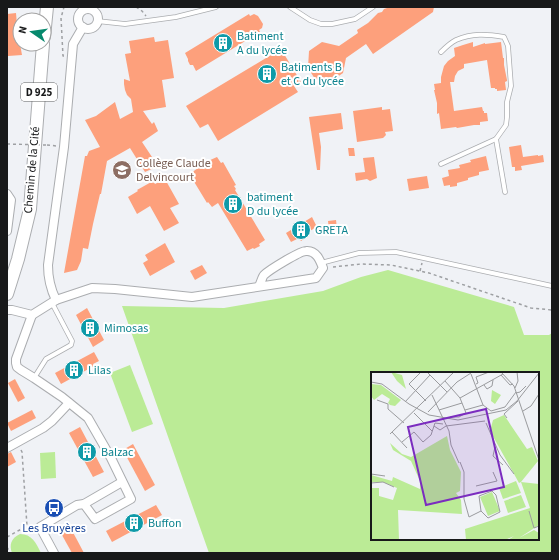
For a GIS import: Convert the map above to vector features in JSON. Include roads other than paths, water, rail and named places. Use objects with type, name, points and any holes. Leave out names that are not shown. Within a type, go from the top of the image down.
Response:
[{"type":"main road","name":"Chemin de la Cité","points":[[7,294],[18,260],[30,209],[42,52]]},
{"type":"street","points":[[88,9],[94,11],[98,17],[97,21],[92,28],[89,29],[83,27],[78,22],[78,16],[82,10],[88,9]]},
{"type":"street","points":[[54,301],[48,277],[48,265],[64,147],[73,44],[83,27]]},
{"type":"street","name":"Chemin de la Cité","points":[[7,194],[11,200],[7,231]]},
{"type":"street","points":[[84,504],[95,519],[131,499],[111,458],[88,418],[62,397],[18,367],[16,359],[32,315],[54,301],[92,288],[115,288],[192,297],[316,278],[322,266],[319,257],[306,251],[294,255],[264,275],[259,286]]},
{"type":"street","points":[[7,310],[32,315]]},
{"type":"street","points":[[7,448],[44,428],[69,403]]},
{"type":"street","points":[[54,553],[40,528],[77,505],[84,504],[122,482]]},
{"type":"lane","points":[[97,21],[124,24],[176,17],[216,7]]},
{"type":"lane","points":[[290,7],[310,20],[321,24],[332,24],[355,19],[373,7]]},
{"type":"lane","points":[[440,52],[455,41],[470,36],[487,34],[504,37],[508,46],[511,86],[507,102],[508,117],[506,125],[496,139],[441,164]]},
{"type":"lane","points":[[496,139],[505,192]]},
{"type":"lane","points":[[322,266],[359,253],[396,252],[552,286]]},
{"type":"lane","points":[[34,378],[46,359],[71,345],[72,341],[56,310],[54,301]]},
{"type":"place","name":"Batiment A du lycée","points":[[223,43]]},
{"type":"place","name":"Batiments B et C du lycée","points":[[267,74]]},
{"type":"place","name":"Collège Claude Delvincourt","points":[[122,170]]},
{"type":"place","name":"batiment D du lycée","points":[[233,204]]},
{"type":"place","name":"GRETA","points":[[301,230]]},
{"type":"place","name":"Mimosas","points":[[90,328]]},
{"type":"place","name":"Lilas","points":[[74,370]]},
{"type":"place","name":"Balzac","points":[[87,452]]},
{"type":"place","name":"Les Bruyères","points":[[54,508]]},
{"type":"place","name":"Buffon","points":[[134,523]]}]
